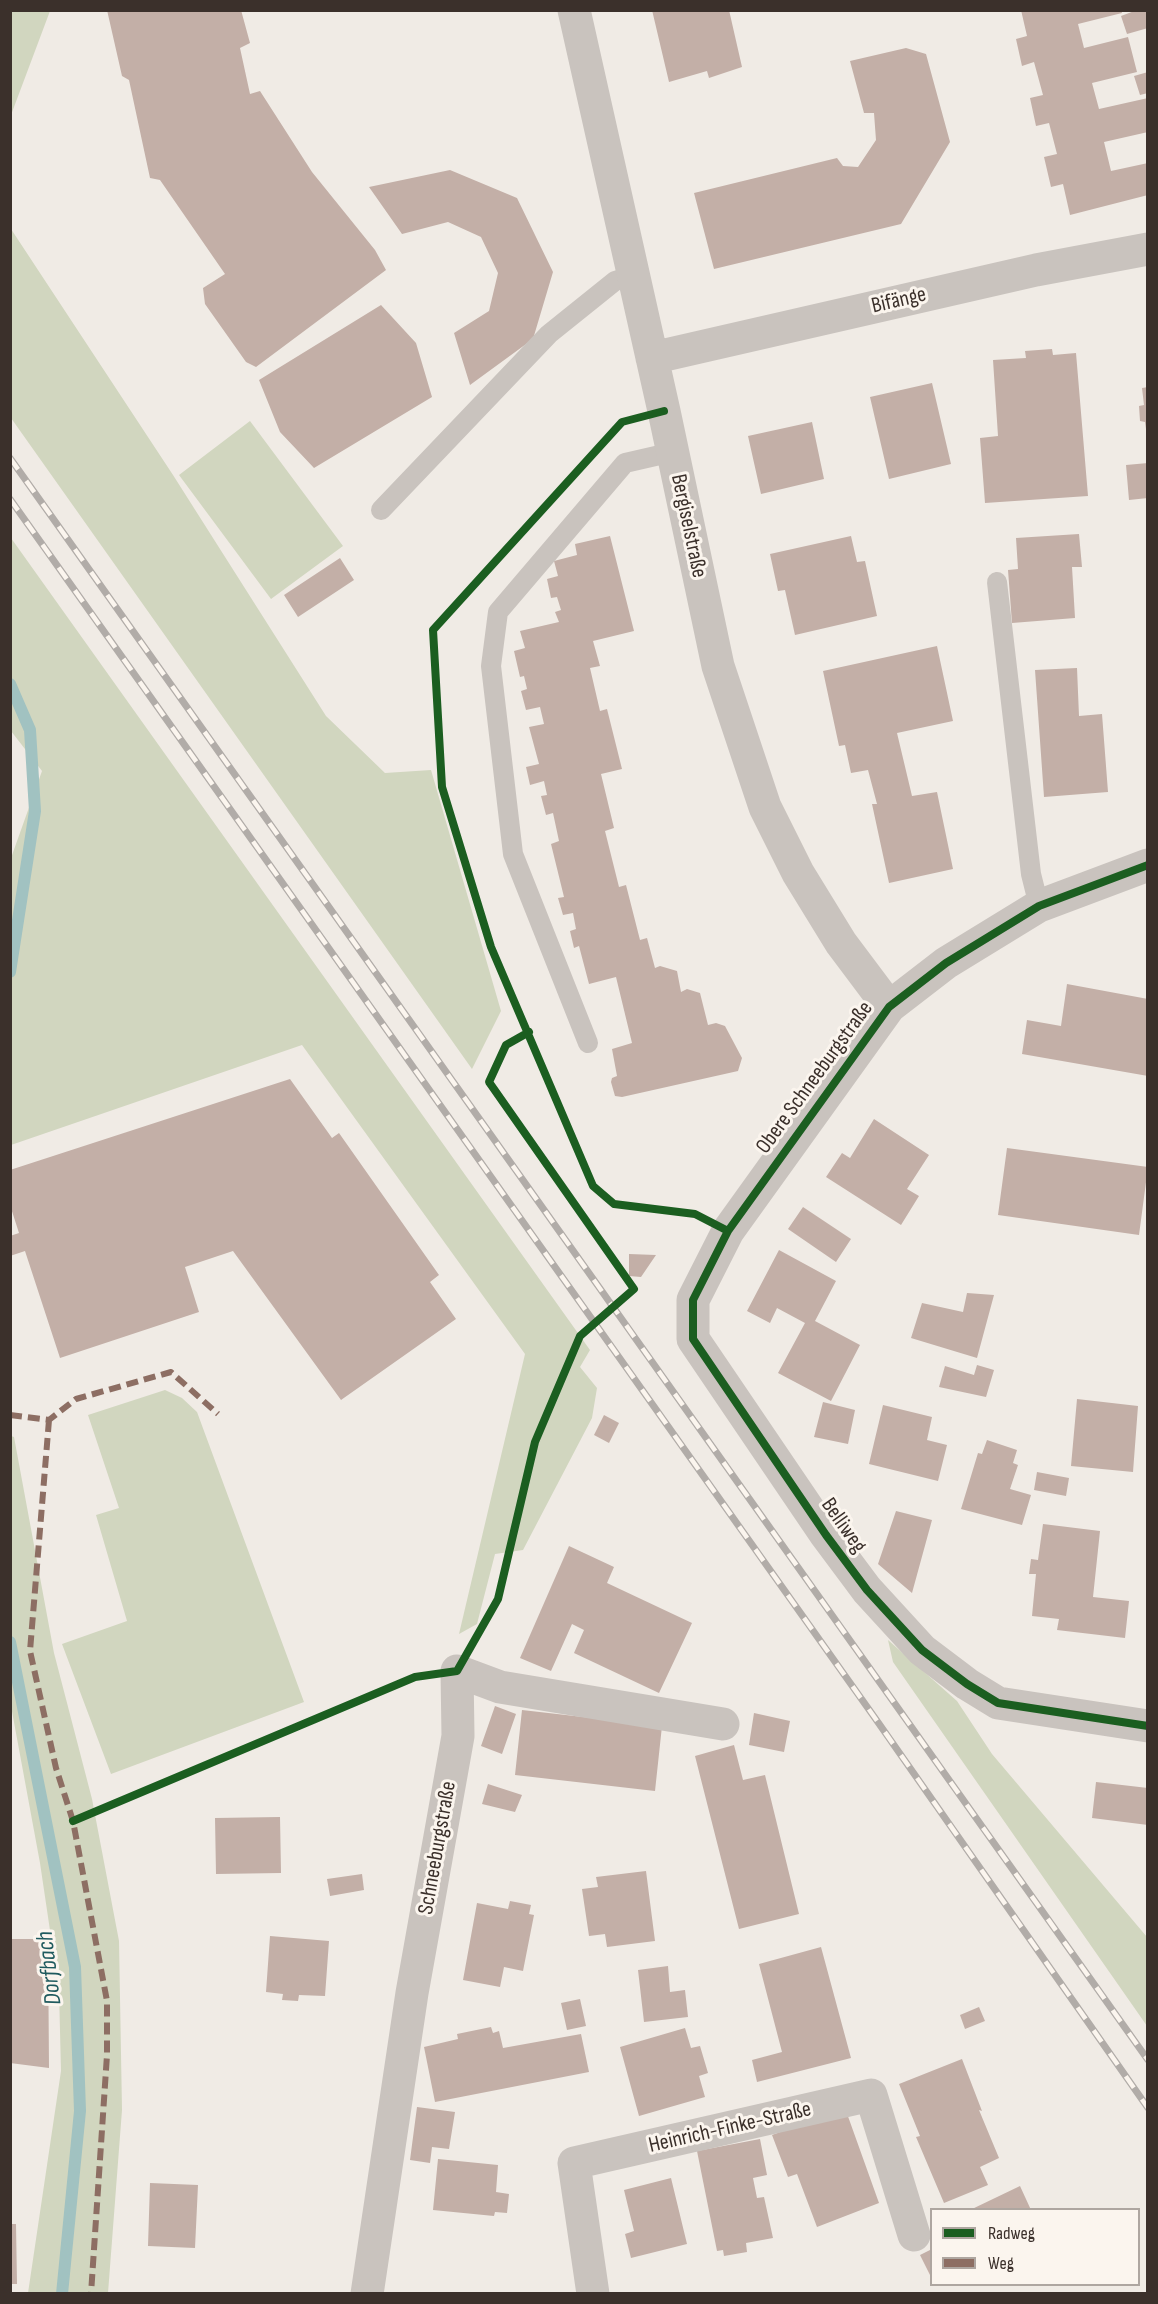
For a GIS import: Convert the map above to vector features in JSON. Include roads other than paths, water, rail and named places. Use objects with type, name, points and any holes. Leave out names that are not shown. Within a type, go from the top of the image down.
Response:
[{"type":"street","name":"Bergiselstraße","points":[[574,10],[718,666],[765,807],[798,873],[841,943],[889,1007]]},
{"type":"street","name":"Bifänge","points":[[652,357],[1036,270],[1148,249]]},
{"type":"street","name":"Obere Schneeburgstraße","points":[[693,1338],[693,1300],[728,1231],[889,1007],[946,963],[1039,906],[1148,865]]},
{"type":"street","name":"Belliweg","points":[[693,1338],[819,1525],[867,1590],[922,1650],[967,1684],[998,1703],[1148,1726]]},
{"type":"street","name":"Schneeburgstraße","points":[[367,2294],[411,1993],[458,1736],[457,1671],[500,1687],[723,1724]]},
{"type":"street","name":"Heinrich-Finke-Straße","points":[[593,2294],[574,2163],[871,2095],[914,2235]]},
{"type":"lane","points":[[381,510],[549,334],[615,281],[634,275]]},
{"type":"lane","points":[[588,1043],[513,854],[491,666],[498,612],[626,463],[672,452]]},
{"type":"lane","points":[[997,582],[1031,874],[1039,906]]},
{"type":"waterway","name":"Dorfbach","points":[[10,684],[30,730],[35,811],[10,972]]},
{"type":"waterway","name":"Dorfbach","points":[[10,1642],[75,1967],[80,2111],[62,2294]]},
{"type":"railway","points":[[10,458],[1148,2060]]},
{"type":"railway","points":[[10,499],[875,1718],[1148,2108]]}]
